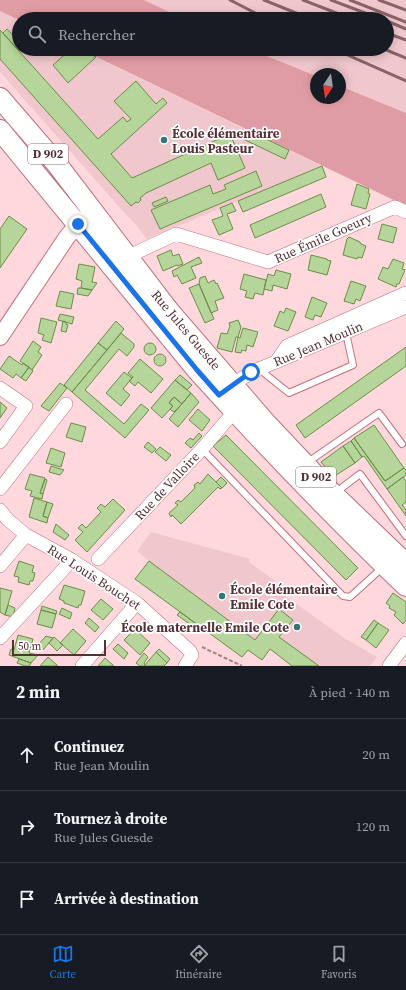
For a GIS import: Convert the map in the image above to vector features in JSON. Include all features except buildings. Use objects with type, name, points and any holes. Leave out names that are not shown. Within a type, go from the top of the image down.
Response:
[{"type":"main road","name":"Rue Jules Guesde","points":[[0,98],[56,163],[169,311],[225,390],[234,412],[384,566],[406,586]]},
{"type":"main road","name":"Rue Jules Guesde","points":[[0,130],[192,364],[225,390],[406,564]]},
{"type":"street","name":"Rue Émile Goeury","points":[[128,257],[176,234],[268,262],[395,207],[406,212]]},
{"type":"street","points":[[0,337],[66,237],[78,224],[93,212]]},
{"type":"street","points":[[276,362],[287,346],[406,293]]},
{"type":"street","name":"Rue Jean Moulin","points":[[225,390],[259,369],[406,307]]},
{"type":"street","points":[[0,388],[26,406],[0,442]]},
{"type":"street","points":[[0,489],[66,404]]},
{"type":"street","name":"Rue de Valloire","points":[[98,559],[202,449],[234,412]]},
{"type":"street","name":"Rue Louis Bouchet","points":[[0,510],[7,519],[26,535],[72,560],[137,603],[190,651],[192,655],[185,666]]},
{"type":"street","points":[[0,566],[26,535]]},
{"type":"street","points":[[0,638],[72,560]]},
{"type":"street","points":[[82,666],[137,603]]},
{"type":"street","points":[[389,666],[406,643]]},
{"type":"lane","points":[[259,369],[289,393],[353,365],[346,333]]},
{"type":"lane","points":[[304,465],[379,413],[402,444]]},
{"type":"lane","points":[[202,449],[343,596],[350,597],[384,566]]},
{"type":"lane","points":[[334,494],[360,474],[406,536]]},
{"type":"path","points":[[182,644],[196,644],[242,666]]},
{"type":"shaded area","points":[[0,0],[144,0],[169,12],[12,12],[12,17],[0,11]]},
{"type":"shaded area","points":[[144,0],[406,0],[406,113],[346,88],[346,68],[310,68],[310,74],[267,56],[394,56],[394,12],[169,12]]},
{"type":"shaded area","name":"École élémentaire Louis Pasteur","points":[[0,11],[12,17],[12,56],[94,56],[322,166],[147,239],[0,72]]},
{"type":"shaded area","points":[[95,56],[267,56],[310,74],[310,104],[346,104],[346,88],[406,113],[406,206]]},
{"type":"shaded area","name":"École élémentaire Emile Cote","points":[[151,532],[250,559],[249,562],[278,583],[274,588],[344,638],[377,657],[370,666],[292,666],[270,649],[262,660],[248,650],[242,657],[135,579],[149,561],[137,551]]},
{"type":"railway","points":[[230,0],[253,12]]},
{"type":"railway","points":[[264,0],[294,12]]},
{"type":"railway","points":[[303,0],[334,12]]},
{"type":"railway","points":[[331,0],[363,12]]},
{"type":"railway","points":[[350,0],[381,12]]},
{"type":"railway","points":[[379,0],[406,10]]},
{"type":"railway","points":[[394,17],[406,22]]},
{"type":"railway","points":[[394,24],[406,29]]},
{"type":"railway","points":[[394,36],[406,40]]},
{"type":"railway","points":[[394,53],[406,58]]},
{"type":"railway","points":[[350,56],[406,81]]},
{"type":"place","name":"École élémentaire Louis Pasteur","points":[[164,140]]},
{"type":"place","name":"École élémentaire Emile Cote","points":[[222,596]]},
{"type":"place","name":"École maternelle Emile Cote","points":[[297,627]]},
{"type":"route","points":[[78,224],[97,249],[219,395],[251,372]]}]
